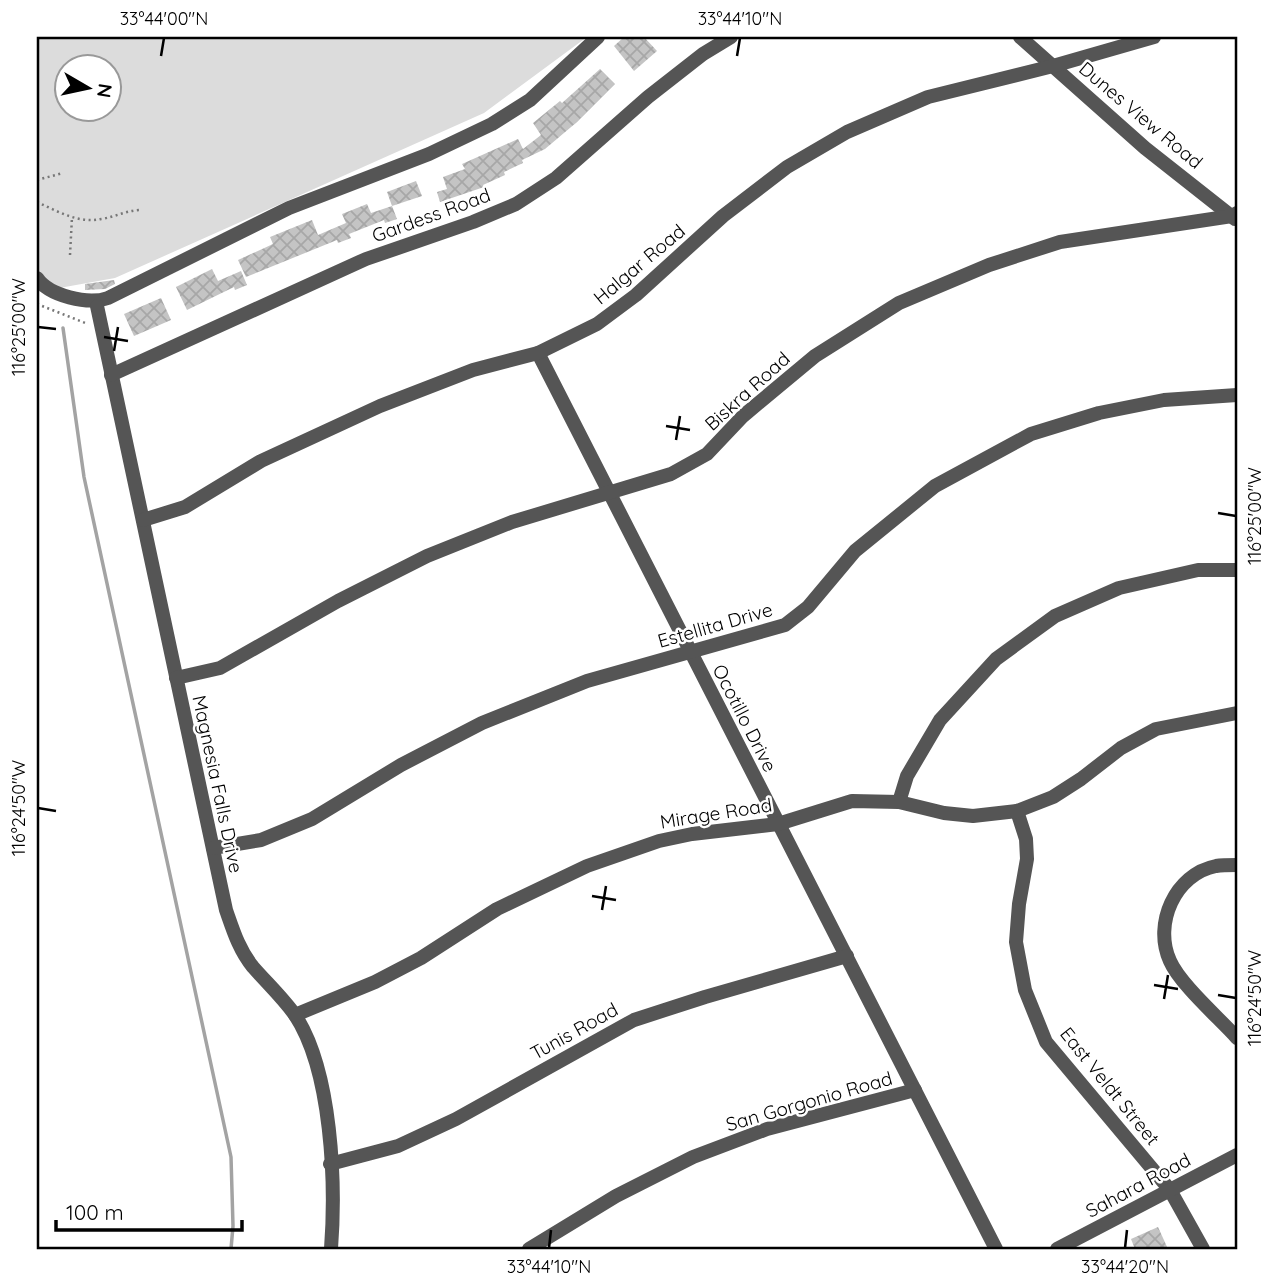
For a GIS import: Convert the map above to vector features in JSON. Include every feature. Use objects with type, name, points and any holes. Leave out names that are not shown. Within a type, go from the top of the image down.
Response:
[{"type":"street","points":[[37,278],[40,283],[57,293],[82,300],[108,298],[289,208],[429,154],[492,124],[530,100],[598,37]]},
{"type":"street","name":"Gardess Road","points":[[111,375],[366,259],[516,204],[556,178],[648,97],[702,54],[731,37]]},
{"type":"street","name":"Dunes View Road","points":[[1020,37],[1145,148],[1236,217]]},
{"type":"street","name":"Halgar Road","points":[[143,520],[185,508],[261,461],[380,406],[473,370],[538,352],[597,324],[636,295],[723,216],[787,167],[846,132],[928,97],[1054,66],[1154,37]]},
{"type":"street","name":"Biskra Road","points":[[176,678],[220,668],[338,601],[427,556],[512,522],[671,474],[707,454],[743,416],[815,356],[899,303],[989,265],[1060,242],[1236,217]]},
{"type":"street","name":"Magnesia Falls Drive","points":[[97,306],[226,910],[238,943],[251,965],[295,1015],[308,1040],[318,1069],[327,1120],[331,1249]]},
{"type":"street","name":"Ocotillo Drive","points":[[538,352],[996,1249]]},
{"type":"street","name":"Estellita Drive","points":[[213,848],[261,840],[312,819],[401,765],[482,723],[587,681],[785,625],[808,607],[855,551],[935,486],[1031,434],[1099,413],[1151,402],[1237,395]]},
{"type":"street","points":[[899,802],[907,776],[940,720],[996,659],[1055,616],[1119,588],[1198,570],[1237,570]]},
{"type":"street","name":"Mirage Road","points":[[295,1015],[375,982],[421,958],[496,909],[587,866],[659,841],[692,834],[778,824],[852,801],[899,802],[973,816],[1017,811],[1053,797],[1121,748],[1156,729],[1237,713]]},
{"type":"street","name":"East Veldt Street","points":[[1017,811],[1026,839],[1027,859],[1016,942],[1025,990],[1046,1042],[1170,1190],[1203,1249]]},
{"type":"street","points":[[1237,865],[1214,866],[1190,878],[1173,897],[1165,917],[1165,942],[1170,961],[1182,979],[1237,1038]]},
{"type":"street","name":"Tunis Road","points":[[330,1164],[398,1146],[456,1119],[634,1020],[848,956]]},
{"type":"street","name":"San Gorgonio Road","points":[[529,1249],[616,1196],[693,1157],[767,1129],[915,1090]]},
{"type":"street","name":"Sahara Road","points":[[1057,1249],[1237,1155]]},
{"type":"path","points":[[37,180],[63,173]]},
{"type":"path","points":[[37,186],[37,200],[72,217],[97,220],[121,212],[139,210]]},
{"type":"path","points":[[71,255],[72,217]]},
{"type":"path","points":[[37,304],[101,328]]},
{"type":"shaded area","points":[[37,37],[587,37],[484,113],[115,278],[37,292]]},
{"type":"building","points":[[624,37],[644,37],[657,51],[634,71],[614,46]]},
{"type":"building","points":[[600,69],[615,84],[545,149],[522,160],[523,163],[504,172],[505,175],[483,185],[484,187],[440,202],[437,192],[447,189],[443,177],[465,169],[462,164],[518,139],[523,149],[541,135],[533,123],[560,101],[562,103]]},
{"type":"building","points":[[416,181],[422,196],[392,206],[387,192]]},
{"type":"building","points":[[367,204],[371,213],[392,206],[397,219],[385,223],[384,220],[349,234],[351,238],[338,243],[337,240],[246,277],[238,260],[273,244],[270,237],[312,220],[318,235],[346,223],[342,214]]},
{"type":"building","points":[[212,269],[218,281],[241,271],[247,285],[235,290],[234,287],[187,310],[176,287]]},
{"type":"building","points":[[114,280],[115,284],[105,289],[85,290],[85,284]]},
{"type":"building","points":[[161,298],[171,320],[134,336],[124,314]]},
{"type":"building","points":[[1158,1227],[1168,1249],[1135,1249],[1131,1239]]},
{"type":"waterway","points":[[63,328],[84,477],[231,1157],[231,1249]]}]
